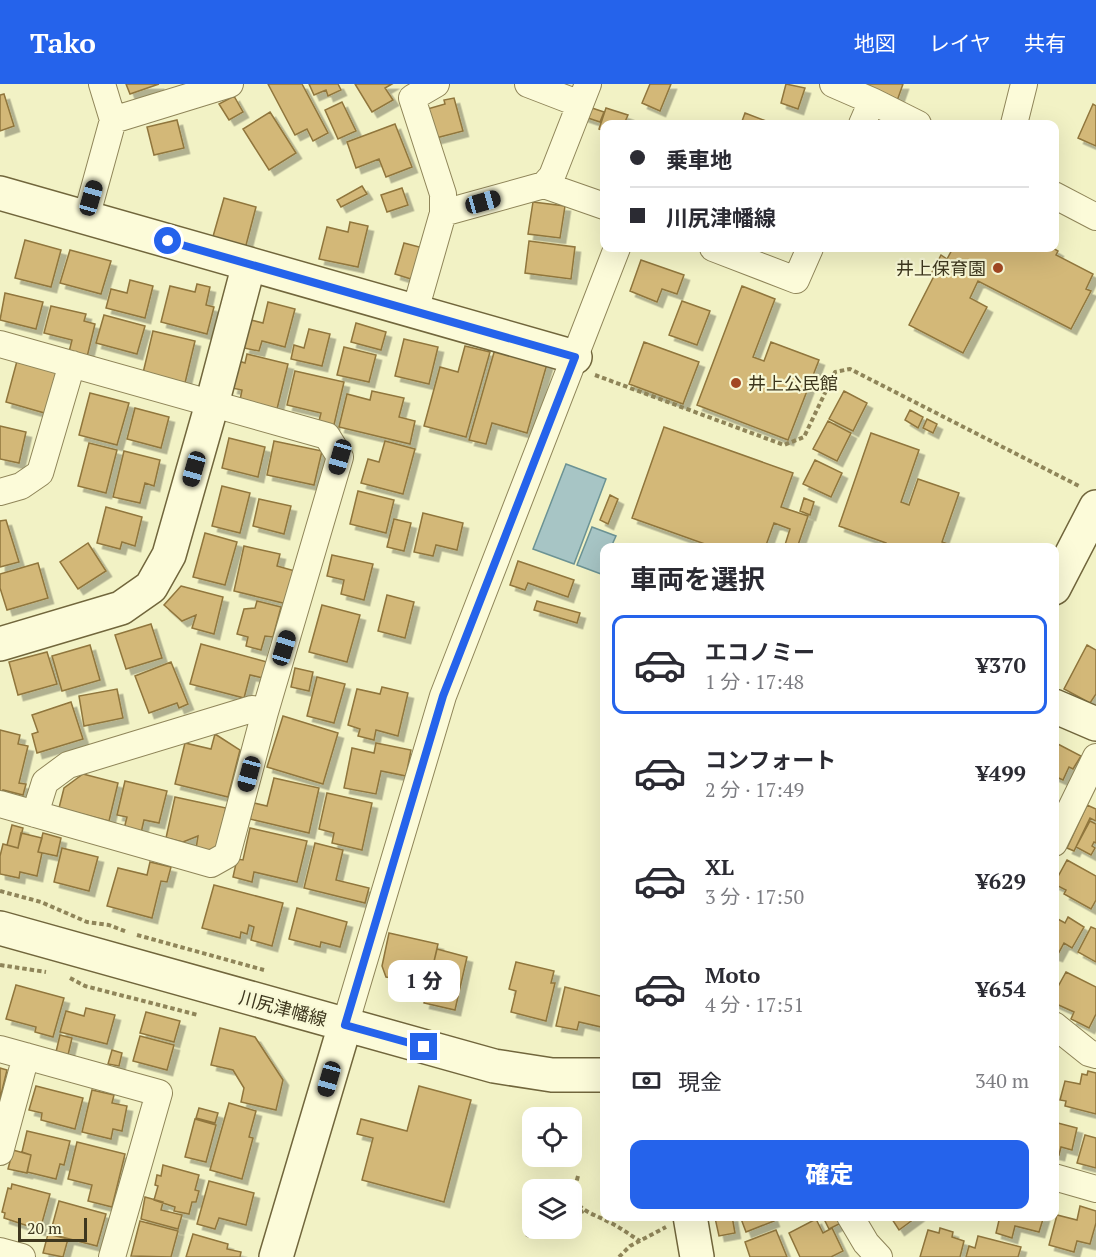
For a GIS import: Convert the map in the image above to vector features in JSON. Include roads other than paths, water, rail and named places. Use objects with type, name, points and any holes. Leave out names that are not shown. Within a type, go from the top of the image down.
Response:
[{"type":"street","points":[[86,218],[113,120],[102,84]]},
{"type":"street","points":[[113,120],[230,84]]},
{"type":"street","points":[[415,311],[443,213],[443,194],[412,98],[436,84]]},
{"type":"street","points":[[443,213],[544,185],[552,176],[584,94],[528,84]]},
{"type":"street","points":[[832,84],[910,120]]},
{"type":"street","points":[[1015,120],[1024,84]]},
{"type":"street","points":[[864,120],[872,101]]},
{"type":"street","points":[[544,185],[600,205]]},
{"type":"street","points":[[0,193],[415,311],[573,362]]},
{"type":"street","points":[[1059,198],[1096,217]]},
{"type":"street","points":[[276,1257],[443,696],[615,252]]},
{"type":"street","points":[[723,252],[796,280],[808,252]]},
{"type":"street","points":[[0,644],[121,608],[151,587],[169,555],[249,264]]},
{"type":"street","points":[[0,344],[327,436],[340,457],[265,712],[227,855],[211,864],[0,804]]},
{"type":"street","points":[[0,492],[21,486],[40,473],[72,364]]},
{"type":"street","points":[[1059,576],[1091,498]]},
{"type":"street","points":[[1059,708],[1096,724]]},
{"type":"street","points":[[35,814],[45,782],[68,765],[252,709],[265,712]]},
{"type":"street","points":[[1059,833],[1096,757]]},
{"type":"street","name":"川尻津幡線","points":[[0,928],[494,1066],[552,1075],[600,1075]]},
{"type":"street","points":[[1059,1028],[1094,1049]]},
{"type":"street","points":[[0,1049],[159,1093],[112,1257]]},
{"type":"street","points":[[0,1152],[26,1056]]},
{"type":"street","points":[[1059,1178],[1096,1189]]},
{"type":"street","points":[[690,1221],[698,1257]]},
{"type":"street","points":[[853,1221],[866,1243],[879,1257]]},
{"type":"street","points":[[0,1251],[22,1257]]},
{"type":"water","points":[[566,464],[606,479],[574,564],[533,549]]},
{"type":"water","points":[[592,527],[616,536],[613,543],[600,543],[600,574],[577,565]]},
{"type":"place","name":"井上保育園","points":[[998,268]]},
{"type":"place","name":"井上公民館","points":[[736,383]]}]
